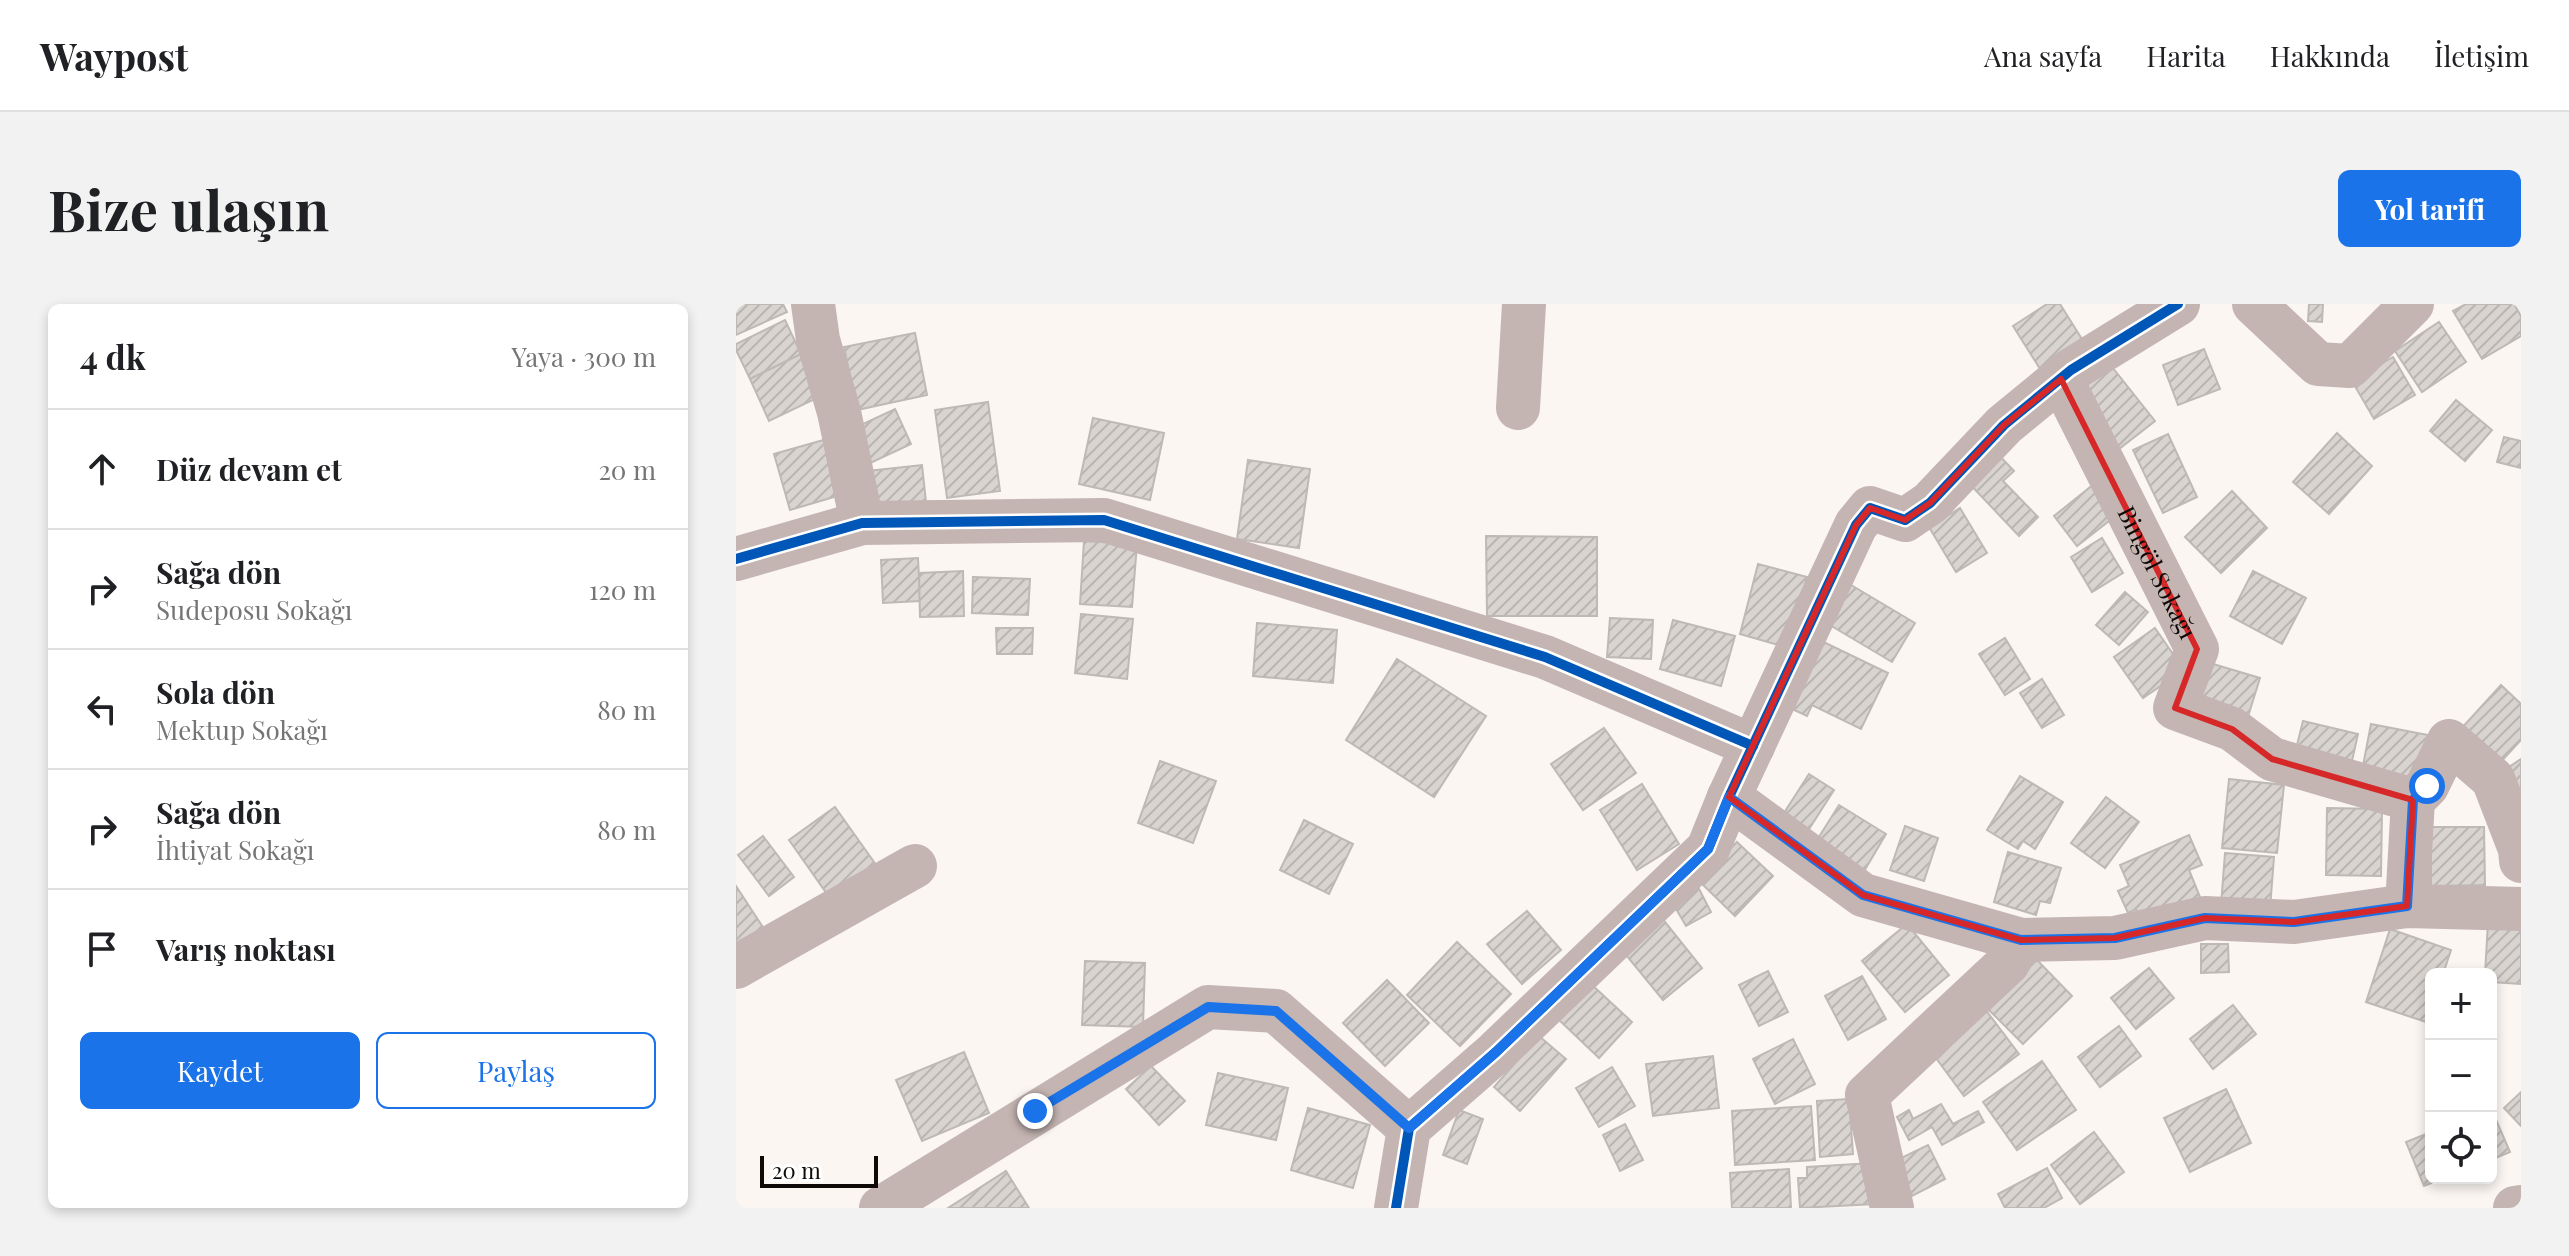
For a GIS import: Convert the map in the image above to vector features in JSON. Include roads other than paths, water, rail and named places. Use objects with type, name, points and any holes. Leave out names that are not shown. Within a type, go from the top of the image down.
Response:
[{"type":"street","points":[[813,304],[818,340],[839,412],[862,523]]},
{"type":"street","points":[[1518,408],[1524,304]]},
{"type":"street","points":[[1396,1208],[1409,1128],[1496,1052],[1708,849],[1729,797],[1856,525],[1870,508],[1905,520],[1930,503],[2004,425],[2061,379],[2178,304]]},
{"type":"street","points":[[2254,304],[2318,364],[2350,366],[2412,304]]},
{"type":"street","name":"Bingöl Sokağı","points":[[2061,379],[2197,649],[2175,708],[2232,729],[2272,759],[2413,800]]},
{"type":"street","points":[[736,559],[862,523],[1104,520],[1545,657],[1753,746]]},
{"type":"street","points":[[2407,906],[2413,800],[2427,786],[2449,741],[2493,779],[2520,849],[2521,861]]},
{"type":"street","points":[[1729,797],[1863,895],[2021,940],[2115,938],[2205,918],[2294,922],[2407,906],[2521,909]]},
{"type":"street","points":[[736,967],[915,866]]},
{"type":"street","points":[[1892,1208],[1867,1095],[2008,963],[2021,940]]},
{"type":"street","points":[[881,1208],[1208,1007],[1276,1011],[1409,1128]]},
{"type":"street","points":[[2515,1208],[2521,1207]]}]
